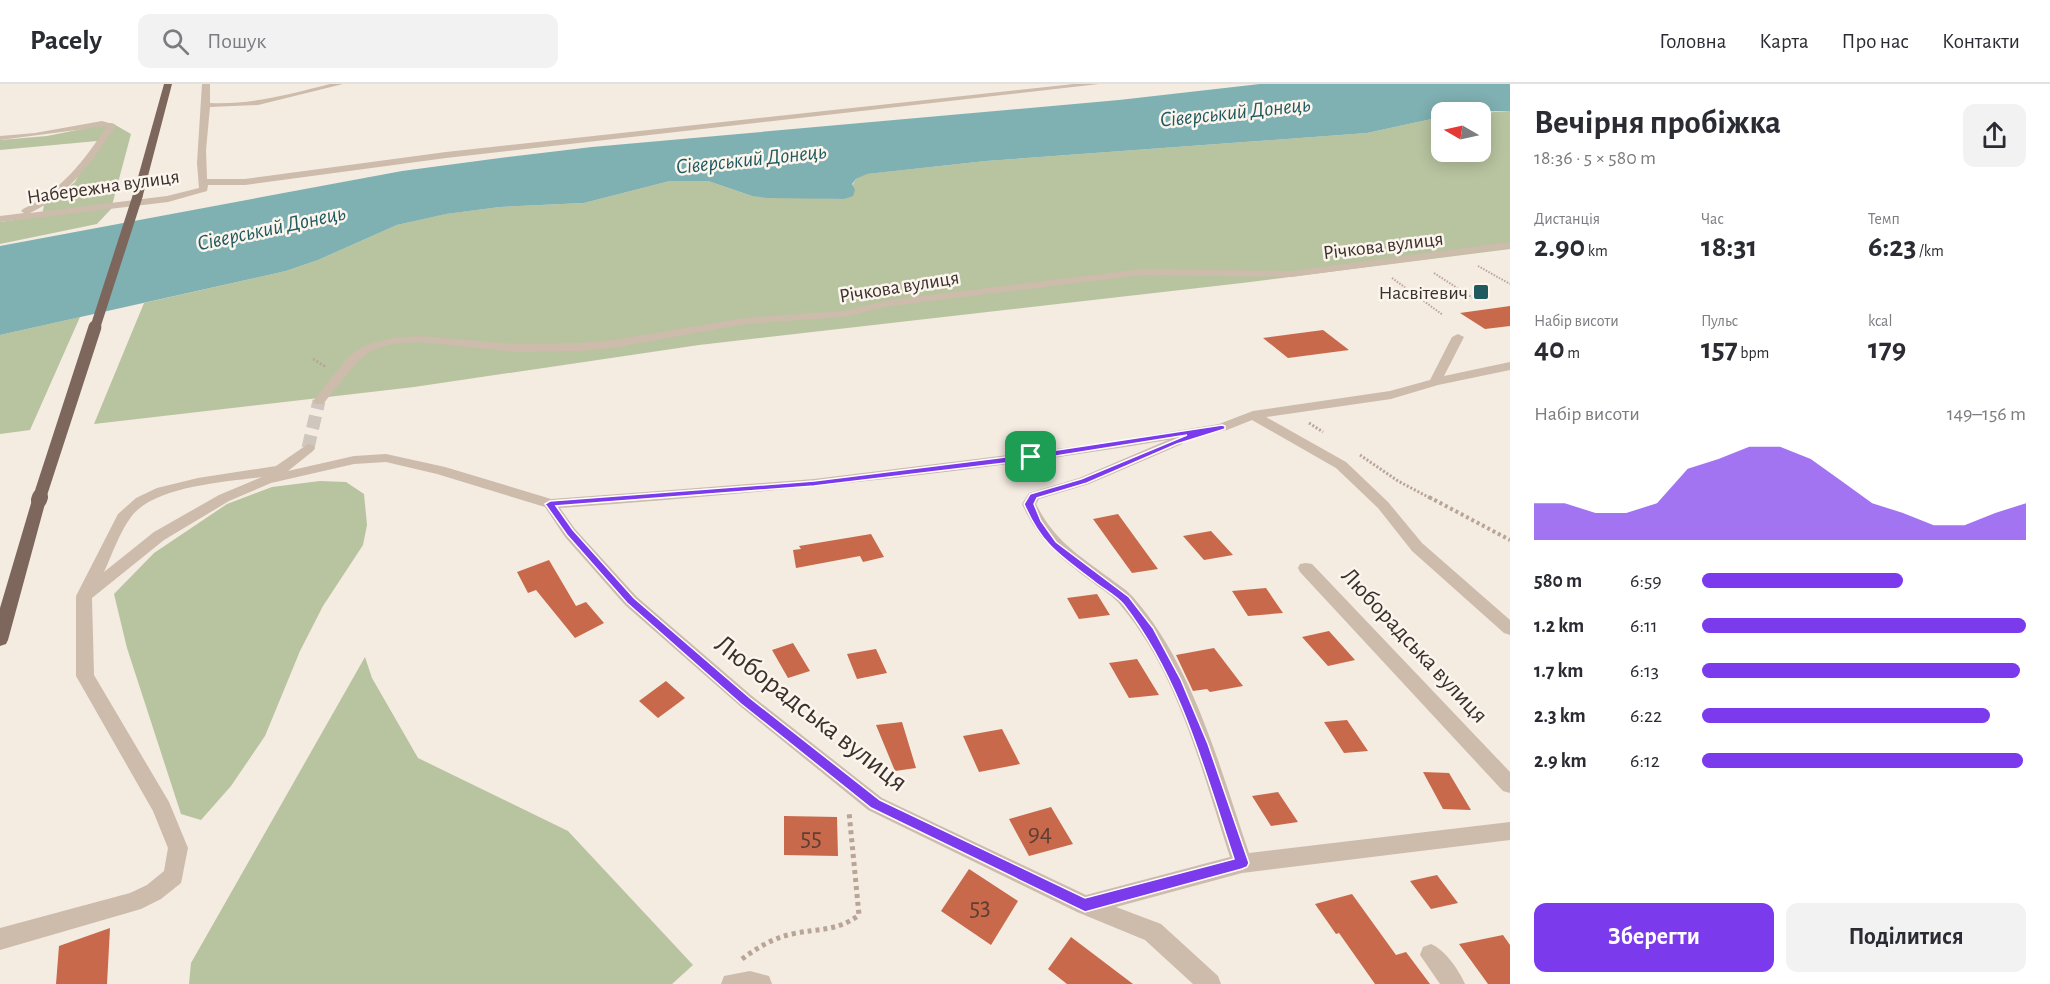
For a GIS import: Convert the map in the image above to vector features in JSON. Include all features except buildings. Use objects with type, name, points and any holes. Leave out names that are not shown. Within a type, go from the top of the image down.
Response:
[{"type":"main road","points":[[0,640],[22,551],[138,195],[155,125],[168,84]]},
{"type":"street","points":[[207,84],[208,105],[203,182],[245,182],[446,155],[749,120],[1095,84]]},
{"type":"street","points":[[208,105],[223,107],[270,101],[339,84]]},
{"type":"street","points":[[0,138],[35,135],[102,123],[112,125],[95,152],[66,188],[36,207],[17,215],[0,218]]},
{"type":"street","name":"Набережна вулиця","points":[[0,218],[168,199],[204,189],[203,182]]},
{"type":"street","name":"Річкова вулиця","points":[[319,401],[352,359],[370,347],[393,341],[419,339],[516,348],[579,348],[745,321],[843,314],[890,303],[1142,272],[1291,274],[1510,246]]},
{"type":"street","points":[[1435,382],[1458,337]]},
{"type":"street","points":[[1242,863],[1202,744],[1175,680],[1149,631],[1126,599],[1052,544],[1036,522],[1029,504],[1034,496],[1084,481],[1174,442],[1253,415],[1391,395],[1435,382],[1510,366]]},
{"type":"street","points":[[1253,415],[1341,465],[1383,505],[1417,547],[1510,629]]},
{"type":"street","points":[[84,596],[159,536],[224,498],[267,480],[354,460],[386,458],[440,470],[550,504],[814,483],[1097,448],[1222,427]]},
{"type":"street","points":[[0,939],[133,902],[154,892],[174,876],[178,848],[162,808],[85,676],[84,596],[125,514],[141,501],[162,491],[198,482],[280,470],[308,448]]},
{"type":"street","name":"Люборадська вулиця","points":[[550,504],[570,533],[631,601],[746,701],[875,804],[1085,905],[1153,932],[1210,984]]},
{"type":"street","name":"Люборадська вулиця","points":[[1306,568],[1510,784]]},
{"type":"street","points":[[1085,905],[1242,863],[1510,831]]},
{"type":"street","points":[[1431,955],[1454,984]]},
{"type":"street","points":[[734,974],[750,982],[761,984]]},
{"type":"path","points":[[1478,267],[1510,284]]},
{"type":"path","points":[[1434,273],[1476,300]]},
{"type":"path","points":[[1392,278],[1443,315]]},
{"type":"path","points":[[1288,411],[1327,434]]},
{"type":"path","points":[[1355,452],[1398,481],[1510,540]]},
{"type":"path","points":[[734,974],[762,943],[799,932],[843,928],[859,915],[852,824],[844,780]]},
{"type":"green space","points":[[1510,111],[1510,249],[1242,283],[699,345],[414,387],[94,424],[144,303],[286,271],[318,260],[397,225],[445,214],[500,207],[584,203],[670,181],[689,180],[708,181],[752,196],[844,199],[856,179],[866,174],[986,161],[1367,133],[1431,119],[1431,162],[1491,162],[1491,112]]},
{"type":"green space","points":[[112,123],[131,134],[111,209],[97,224],[0,244],[0,222],[42,216],[44,205],[75,182],[97,141],[0,150],[0,140],[47,136]]},
{"type":"green space","points":[[80,317],[30,430],[0,434],[0,335]]},
{"type":"green space","points":[[320,481],[346,482],[364,494],[367,525],[363,545],[323,606],[300,651],[265,736],[231,786],[201,820],[181,814],[127,648],[114,594],[154,553],[227,504],[272,487]]},
{"type":"green space","points":[[365,657],[372,678],[418,758],[568,831],[693,965],[672,984],[189,984],[191,963]]},
{"type":"water","name":"Сіверський Донець","points":[[1260,84],[1510,84],[1510,111],[1491,111],[1491,102],[1431,102],[1431,119],[1367,133],[986,161],[867,174],[856,179],[852,184],[855,190],[853,196],[844,199],[768,198],[752,196],[708,181],[670,181],[584,203],[500,207],[446,214],[397,225],[318,260],[286,271],[0,335],[0,246],[402,171],[500,158],[592,147],[1119,100]]},
{"type":"tunnel","points":[[308,448],[319,401]]},
{"type":"place","name":"Насвітевич","points":[[1481,292]]},
{"type":"route","points":[[1222,427],[1174,442],[1084,481],[1034,496],[1029,504],[1036,522],[1052,544],[1126,599],[1149,631],[1175,680],[1202,744],[1242,863],[1085,905],[875,804],[746,701],[631,601],[570,533],[550,504],[814,483],[1031,457],[1222,427]]}]
